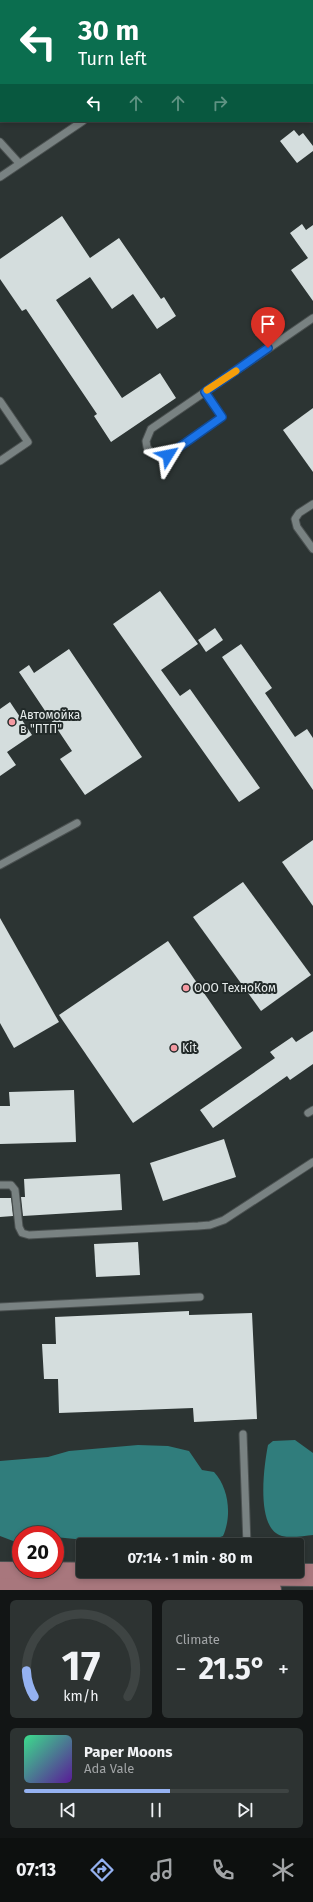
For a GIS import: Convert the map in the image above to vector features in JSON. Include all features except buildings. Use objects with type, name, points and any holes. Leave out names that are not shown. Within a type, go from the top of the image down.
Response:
[{"type":"main road","points":[[0,1573],[249,1581],[270,1590]]},
{"type":"main road","points":[[0,1589],[249,1581],[313,1575]]},
{"type":"lane","points":[[0,177],[82,122]]},
{"type":"lane","points":[[0,142],[19,164]]},
{"type":"lane","points":[[205,392],[222,417],[168,455],[159,456],[151,454],[147,447],[146,441],[151,429],[205,392],[313,318]]},
{"type":"lane","points":[[0,401],[28,442],[0,461]]},
{"type":"lane","points":[[313,504],[299,513],[294,519],[297,527],[313,550]]},
{"type":"lane","points":[[0,865],[77,823]]},
{"type":"lane","points":[[0,1185],[12,1185],[16,1190],[19,1227],[22,1233],[29,1235],[198,1226],[210,1225],[224,1220],[313,1162]]},
{"type":"lane","points":[[0,1307],[200,1296]]},
{"type":"lane","points":[[243,1434],[247,1538]]},
{"type":"water","points":[[295,1440],[313,1453],[313,1535],[286,1537],[273,1531],[268,1522],[263,1495],[265,1467],[268,1445],[273,1441]]},
{"type":"water","points":[[138,1445],[168,1446],[189,1451],[202,1470],[214,1472],[223,1486],[228,1502],[228,1520],[223,1536],[217,1538],[76,1539],[64,1538],[64,1526],[12,1526],[12,1541],[0,1536],[0,1461],[48,1457],[69,1451]]},
{"type":"slow traffic","points":[[207,390],[236,371]]},
{"type":"place","name":"Автомойка в \"ПТП\"","points":[[12,722]]},
{"type":"place","name":"ООО ТехноКом","points":[[186,988]]},
{"type":"place","name":"Kit","points":[[174,1048]]},
{"type":"route","points":[[168,455],[222,417],[205,392],[268,348]]}]
